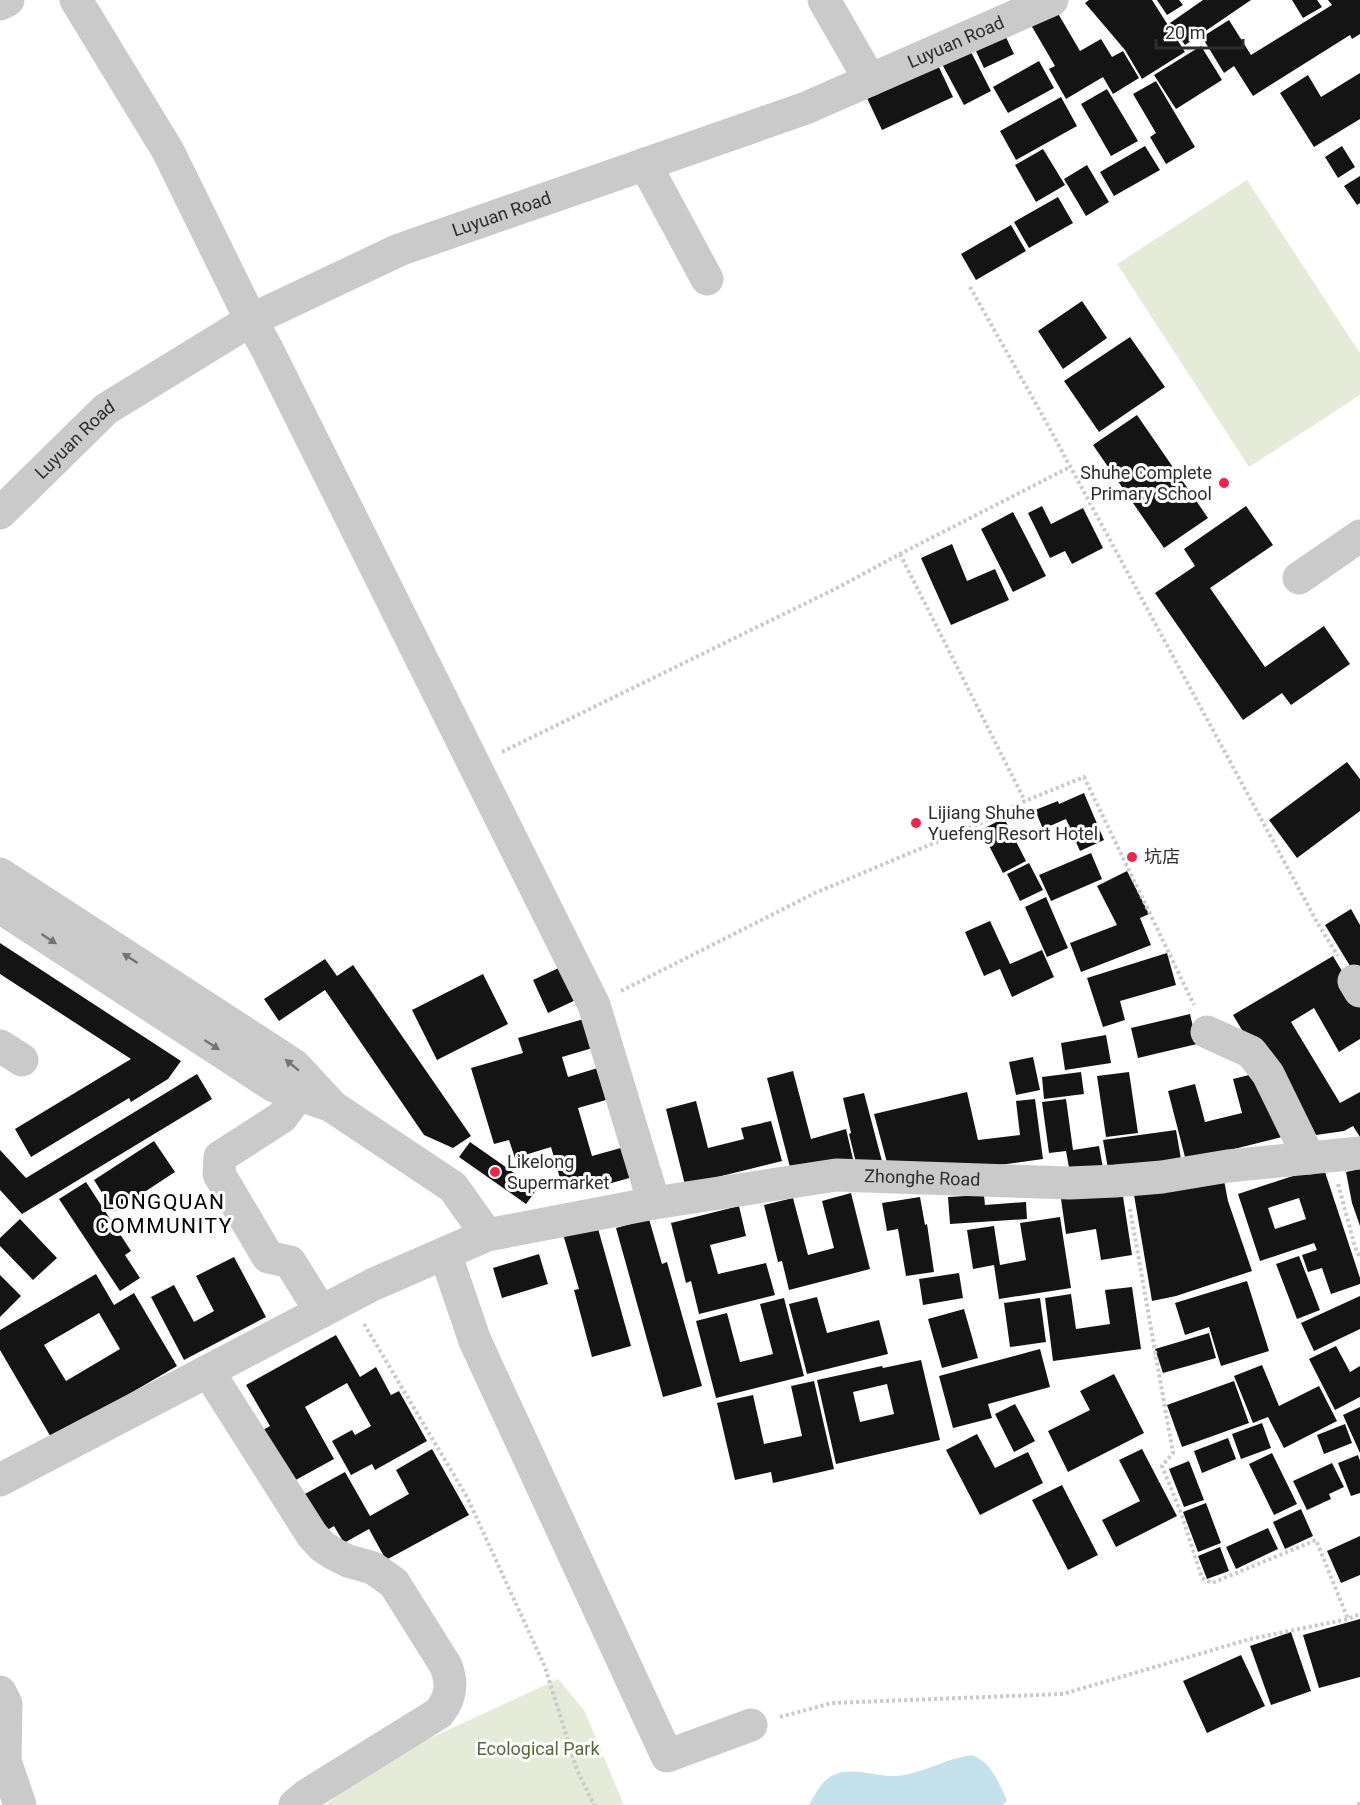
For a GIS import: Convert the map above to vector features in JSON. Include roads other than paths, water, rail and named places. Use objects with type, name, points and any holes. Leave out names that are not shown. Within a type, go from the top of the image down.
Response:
[{"type":"street","points":[[0,4],[8,0]]},
{"type":"street","points":[[76,0],[168,152],[594,1005],[654,1203]]},
{"type":"street","points":[[824,0],[870,80]]},
{"type":"street","name":"Luyuan Road","points":[[0,513],[105,409],[250,320],[399,249],[806,108],[1052,0]]},
{"type":"street","points":[[645,164],[707,279]]},
{"type":"street","points":[[1299,578],[1360,536]]},
{"type":"street","points":[[0,874],[294,1065],[333,1107]]},
{"type":"street","points":[[0,907],[274,1086],[333,1107],[453,1187],[487,1235]]},
{"type":"street","points":[[1207,1032],[1251,1052],[1333,1156]]},
{"type":"street","points":[[298,1094],[282,1117],[220,1157],[219,1174],[268,1257],[290,1262],[335,1305]]},
{"type":"street","name":"Zhonghe Road","points":[[0,1480],[374,1284],[487,1235],[654,1203],[836,1175],[1070,1183],[1162,1177],[1228,1166],[1333,1156]]},
{"type":"street","points":[[445,1253],[475,1341],[667,1756],[751,1725]]},
{"type":"street","points":[[208,1371],[312,1535],[334,1554],[348,1561],[373,1568],[394,1583],[450,1675],[450,1694],[439,1713],[306,1795],[295,1805]]},
{"type":"street","points":[[0,1692],[6,1704],[3,1727],[5,1761],[20,1805]]},
{"type":"water","points":[[972,1755],[985,1763],[994,1774],[1007,1800],[1003,1805],[809,1805],[823,1783],[836,1774],[858,1772],[889,1776],[906,1775]]},
{"type":"place","name":"Shuhe Complete Primary School","points":[[1224,483]]},
{"type":"place","name":"Lijiang Shuhe Yuefeng Resort Hotel","points":[[916,823]]},
{"type":"place","name":"坑店","points":[[1132,857]]},
{"type":"place","name":"Likelong Supermarket","points":[[495,1172]]},
{"type":"district","name":"LONGQUAN COMMUNITY","points":[[164,1214]]},
{"type":"park label","name":"Ecological Park","points":[[538,1749]]}]
